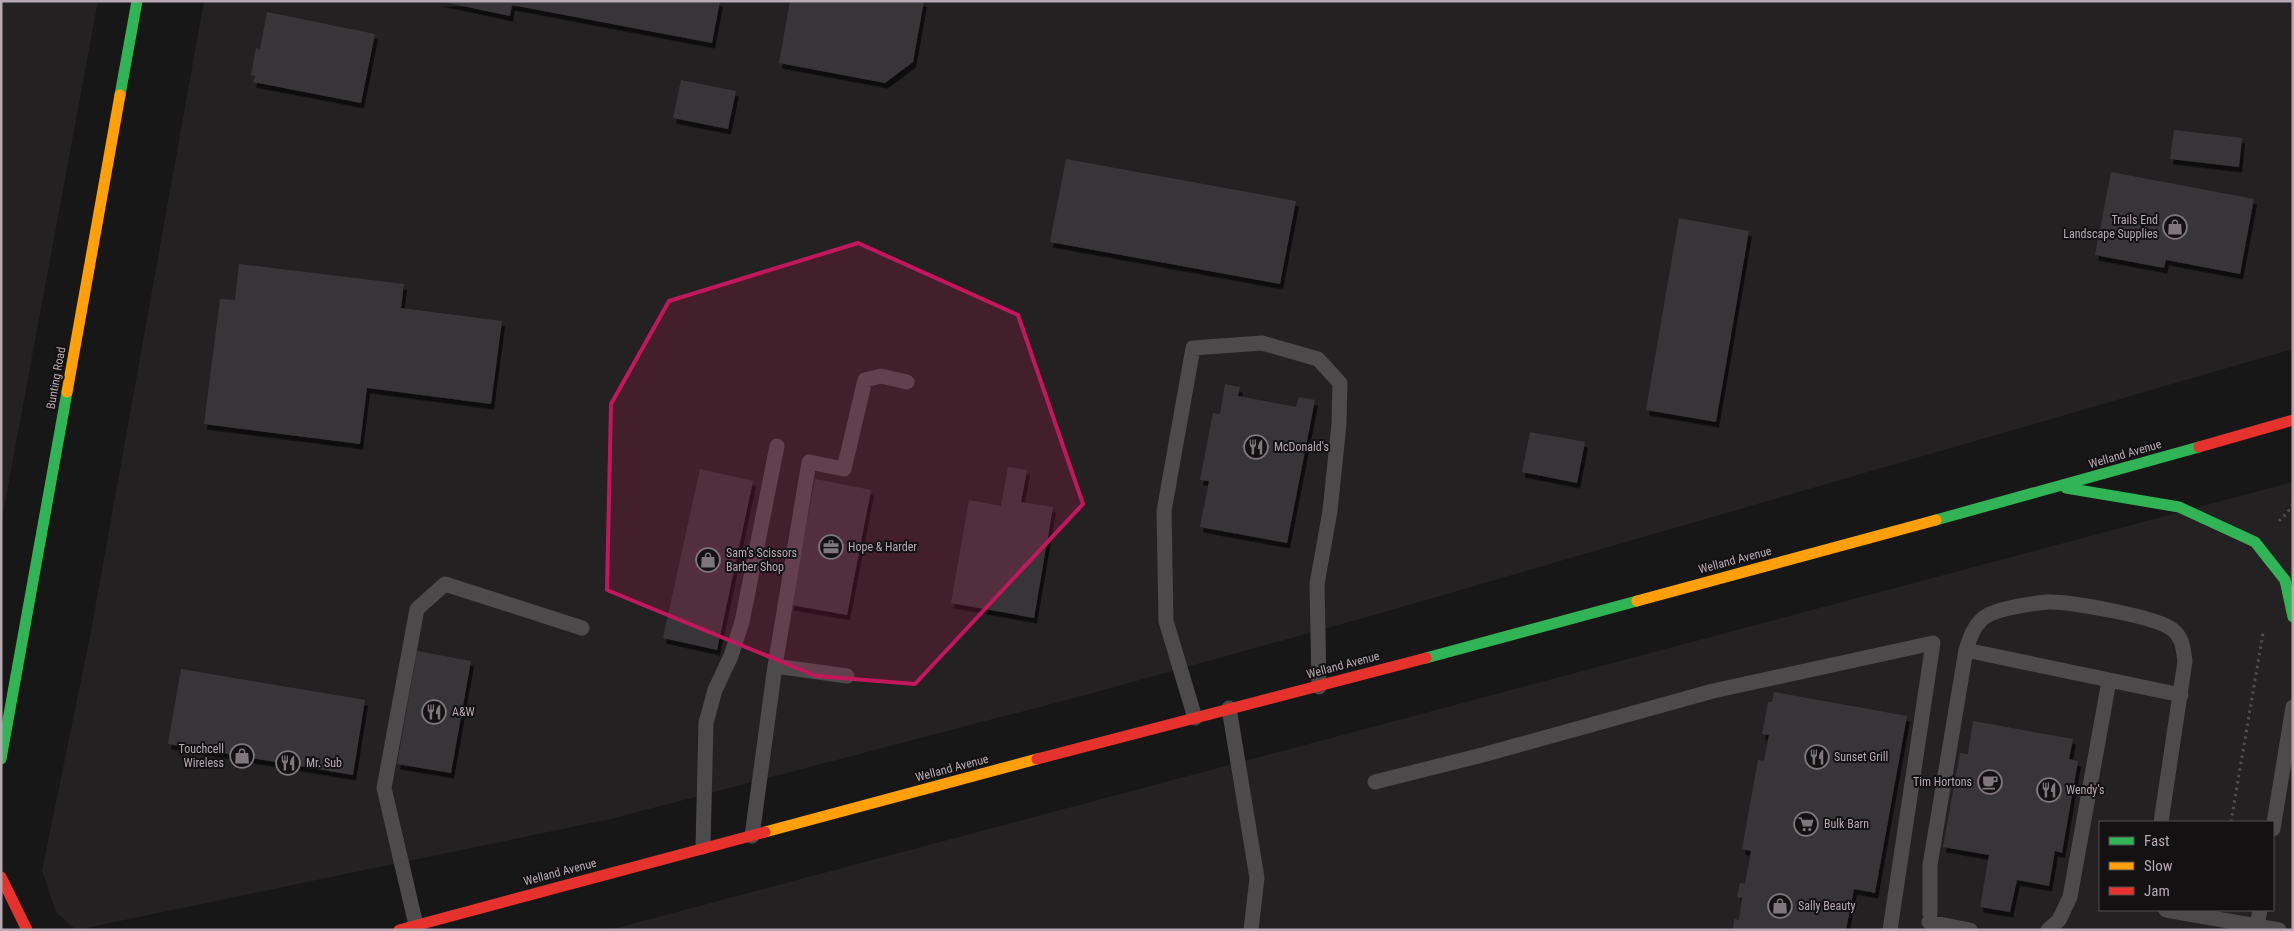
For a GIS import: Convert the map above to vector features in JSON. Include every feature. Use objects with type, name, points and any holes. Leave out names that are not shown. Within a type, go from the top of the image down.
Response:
[{"type":"main road","name":"Bunting Road","points":[[1,759],[137,1]]},
{"type":"main road","name":"Welland Avenue","points":[[399,930],[703,847],[752,836],[1229,708],[1319,687],[2060,487],[2293,420]]},
{"type":"main road","points":[[2060,487],[2179,507],[2255,542],[2285,580],[2293,617]]},
{"type":"main road","points":[[1,877],[27,930]]},
{"type":"lane","points":[[1195,718],[1166,621],[1164,511],[1193,348],[1262,343],[1318,360],[1340,383],[1339,424],[1331,502],[1317,584],[1319,687]]},
{"type":"lane","points":[[752,836],[775,666],[809,462],[844,469],[865,380],[881,376],[907,382]]},
{"type":"lane","points":[[703,847],[706,723],[715,690],[731,656],[742,622],[777,446]]},
{"type":"lane","points":[[416,925],[384,788],[417,609],[445,584],[582,628]]},
{"type":"lane","points":[[1970,930],[1929,918],[1930,865],[1966,650],[1974,628],[1987,616],[2006,609],[2049,602],[2128,615],[2173,629],[2182,640],[2185,661],[2161,821]]},
{"type":"lane","points":[[1375,782],[1486,754],[1713,691],[1933,643],[1890,930]]},
{"type":"lane","points":[[1966,650],[2180,695]]},
{"type":"lane","points":[[775,666],[847,676]]},
{"type":"lane","points":[[2048,930],[2059,920],[2070,897],[2109,681]]},
{"type":"lane","points":[[2274,823],[2293,707]]},
{"type":"lane","points":[[1229,708],[1258,878],[1251,930]]},
{"type":"lane","points":[[2171,911],[2279,930]]},
{"type":"lane","points":[[2257,927],[2260,911]]},
{"type":"path","points":[[2255,542],[2287,513],[2293,504]]},
{"type":"path","points":[[2231,821],[2264,629]]},
{"type":"highlighted area","points":[[858,243],[1018,315],[1083,504],[915,684],[816,676],[607,590],[611,404],[669,301]]},
{"type":"shaded area","points":[[1,1],[98,1],[1,524]]},
{"type":"shaded area","points":[[204,1],[2293,1],[2293,349],[1367,617],[1093,693],[611,819],[76,930],[56,912],[42,871],[91,631]]},
{"type":"shaded area","points":[[2293,482],[2293,930],[609,930]]},
{"type":"building","points":[[439,1],[720,1],[712,43],[512,5],[510,16]]},
{"type":"building","points":[[790,1],[924,1],[913,62],[885,83],[779,63]]},
{"type":"building","points":[[267,12],[375,34],[361,103],[253,82],[255,76],[251,75],[256,48],[260,49]]},
{"type":"building","points":[[681,80],[736,91],[728,129],[673,118]]},
{"type":"building","points":[[2174,130],[2242,138],[2239,167],[2170,159]]},
{"type":"building","points":[[1066,159],[1296,201],[1280,284],[1050,242]]},
{"type":"building","name":"Trails End Landscape Supplies","points":[[2111,172],[2254,199],[2240,274],[2166,260],[2164,268],[2095,255]]},
{"type":"building","points":[[1679,218],[1749,231],[1716,422],[1646,410]]},
{"type":"building","points":[[239,264],[404,284],[401,308],[502,321],[491,404],[367,388],[360,444],[204,424],[220,299],[235,300]]},
{"type":"building","name":"McDonald's","points":[[1225,384],[1240,387],[1238,396],[1296,407],[1299,397],[1315,400],[1287,543],[1200,527],[1209,481],[1200,480],[1213,413],[1220,414]]},
{"type":"building","points":[[1530,432],[1585,442],[1577,483],[1522,472]]},
{"type":"building","points":[[1008,467],[1027,470],[1021,502],[1053,507],[1034,618],[951,603],[969,500],[1001,506]]},
{"type":"building","name":"Sam’s Scissors Barber Shop","points":[[700,469],[753,481],[717,650],[663,638]]},
{"type":"building","name":"Hope & Harder","points":[[815,479],[871,490],[847,615],[791,605]]},
{"type":"building","name":"A&W","points":[[417,651],[471,661],[451,773],[397,764]]},
{"type":"building","points":[[181,669],[365,700],[353,775],[168,744]]},
{"type":"building","points":[[1774,692],[1907,716],[1875,893],[1854,889],[1846,930],[1733,930],[1734,919],[1739,920],[1742,898],[1737,897],[1740,883],[1745,884],[1751,851],[1742,849],[1758,760],[1764,761],[1769,735],[1762,734],[1768,702],[1772,702]]},
{"type":"building","points":[[1973,721],[2073,739],[2069,759],[2078,761],[2062,853],[2055,851],[2049,886],[2017,880],[2010,912],[1980,907],[1989,855],[1943,847],[1960,753],[1968,754]]},
{"type":"traffic: fast","points":[[120,95],[137,1]]},
{"type":"traffic: fast","points":[[1,759],[67,392]]},
{"type":"traffic: fast","points":[[1936,520],[2199,447]]},
{"type":"traffic: fast","points":[[2066,488],[2179,507],[2255,542],[2285,580],[2293,617]]},
{"type":"traffic: fast","points":[[1426,658],[1637,601]]},
{"type":"traffic: slow","points":[[67,392],[120,95]]},
{"type":"traffic: slow","points":[[1637,601],[1936,520]]},
{"type":"traffic: slow","points":[[765,832],[1037,759]]},
{"type":"traffic: jam","points":[[2199,447],[2293,420]]},
{"type":"traffic: jam","points":[[1037,759],[1426,658]]},
{"type":"traffic: jam","points":[[399,930],[765,832]]},
{"type":"traffic: jam","points":[[1,877],[27,930]]},
{"type":"place","name":"Trails End Landscape Supplies","points":[[2175,227]]},
{"type":"place","name":"McDonald's","points":[[1256,447]]},
{"type":"place","name":"Hope & Harder","points":[[831,547]]},
{"type":"place","name":"Sam’s Scissors Barber Shop","points":[[708,560]]},
{"type":"place","name":"A&W","points":[[434,712]]},
{"type":"place","name":"Touchcell Wireless","points":[[242,756]]},
{"type":"place","name":"Sunset Grill","points":[[1817,757]]},
{"type":"place","name":"Mr. Sub","points":[[288,763]]},
{"type":"place","name":"Tim Hortons","points":[[1990,782]]},
{"type":"place","name":"Wendy's","points":[[2049,790]]},
{"type":"place","name":"Bulk Barn","points":[[1806,824]]},
{"type":"place","name":"Sally Beauty","points":[[1780,906]]}]
